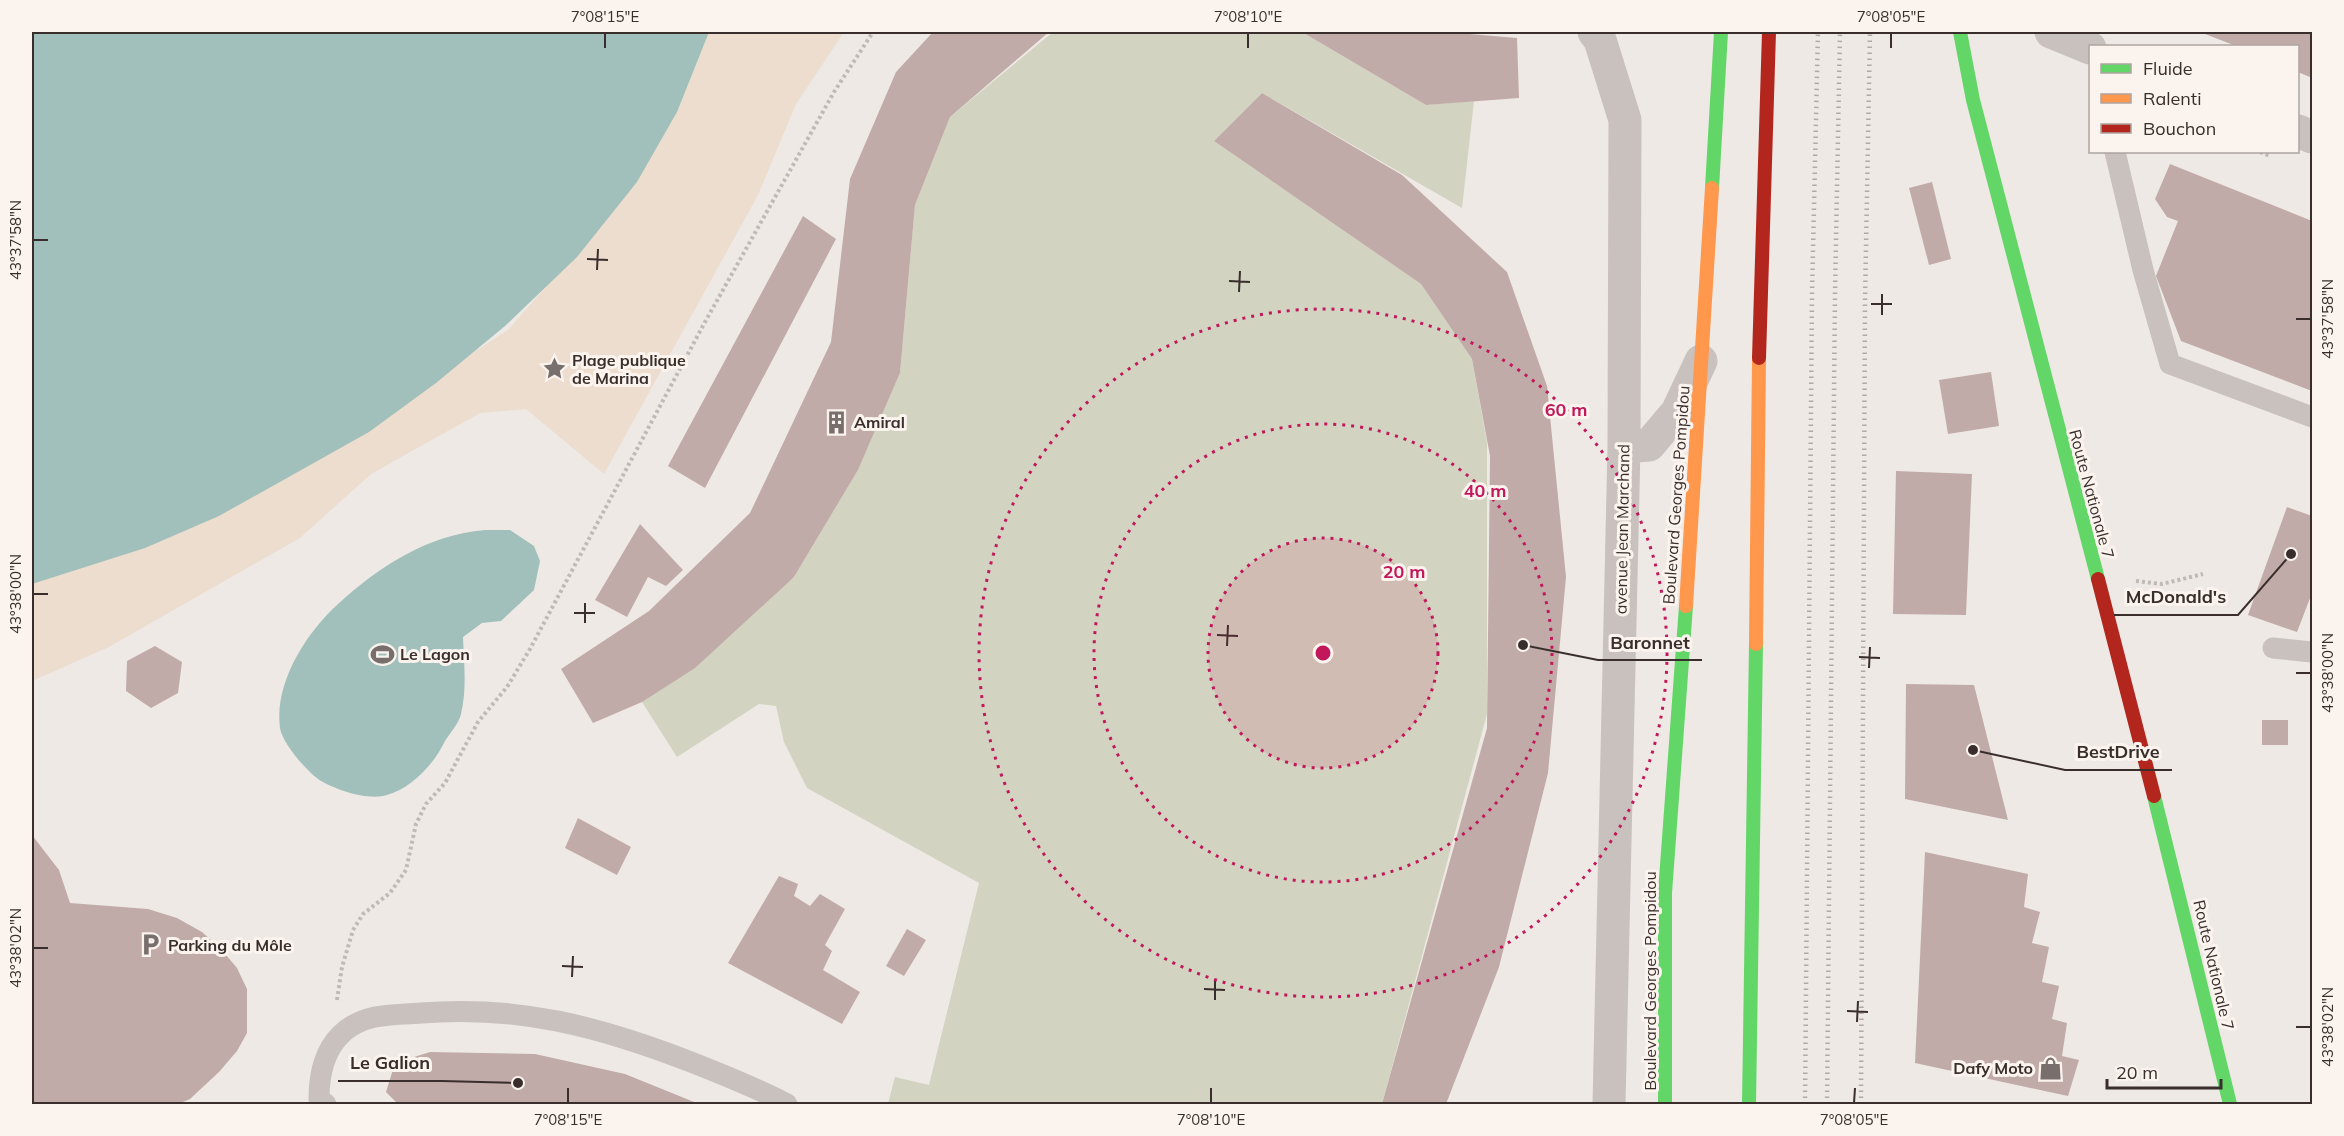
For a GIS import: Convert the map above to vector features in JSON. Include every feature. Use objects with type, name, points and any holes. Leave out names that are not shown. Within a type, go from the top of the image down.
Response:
[{"type":"main road","name":"Boulevard Georges Pompidou","points":[[1665,1104],[1665,893],[1702,359],[1721,32]]},
{"type":"main road","points":[[1749,1104],[1754,899],[1762,187],[1769,32]]},
{"type":"main road","name":"Route Nationale 7","points":[[1960,32],[1976,111],[2181,899],[2230,1104]]},
{"type":"street","name":"avenue Jean Marchand","points":[[1594,32],[1600,40],[1624,120],[1624,447],[1609,1104]]},
{"type":"street","points":[[2051,32],[2089,47]]},
{"type":"street","points":[[2299,131],[2313,137]]},
{"type":"street","points":[[1624,447],[1649,445],[1677,412],[1702,359]]},
{"type":"lane","points":[[2115,153],[2170,364],[2313,417]]},
{"type":"lane","points":[[2273,648],[2313,652]]},
{"type":"lane","points":[[326,1104],[319,1099],[319,1072],[333,1044],[350,1029],[374,1017],[459,1011],[510,1012],[624,1036],[711,1070],[787,1104]]},
{"type":"path","points":[[333,1010],[353,930],[363,914],[390,893],[406,870],[416,824],[426,804],[445,783],[478,722],[507,687],[520,665],[565,579],[637,452],[705,322],[834,92],[873,32]]},
{"type":"path","points":[[2131,581],[2162,584],[2203,574]]},
{"type":"green space","points":[[1053,32],[1302,32],[1426,105],[1474,101],[1462,208],[1262,93],[1214,141],[1421,284],[1472,359],[1487,443],[1487,714],[1382,1104],[888,1104],[895,1077],[929,1085],[979,883],[807,788],[784,742],[776,706],[759,704],[677,757],[642,702],[794,577],[858,470],[900,373],[915,205],[950,117]]},
{"type":"sand","name":"Plage publique de Marina","points":[[708,32],[844,32],[796,104],[758,195],[604,474],[526,409],[480,413],[371,474],[300,538],[109,647],[32,681],[32,581],[219,516],[508,330],[637,182]]},
{"type":"water","points":[[32,32],[709,32],[677,112],[637,182],[577,257],[505,326],[436,383],[369,432],[219,516],[145,548],[32,584]]},
{"type":"water","name":"Le Lagon","points":[[485,530],[510,530],[534,546],[540,561],[534,590],[501,621],[482,623],[463,637],[465,686],[461,714],[435,758],[413,781],[387,795],[362,796],[321,781],[296,757],[285,741],[280,728],[279,711],[282,694],[287,677],[304,644],[338,604],[388,565],[443,538]]},
{"type":"building","name":"Amiral","points":[[933,32],[1049,32],[950,117],[915,205],[900,373],[858,470],[794,577],[695,668],[642,702],[593,723],[561,669],[649,611],[750,513],[831,342],[850,179],[896,72]]},
{"type":"building","points":[[1302,32],[1446,32],[1517,38],[1519,98],[1426,105]]},
{"type":"building","points":[[2200,32],[2312,32],[2312,78],[2299,72],[2299,45],[2233,45]]},
{"type":"building","points":[[1262,93],[1402,175],[1507,272],[1547,386],[1566,577],[1548,773],[1499,967],[1446,1104],[1382,1104],[1487,728],[1490,456],[1472,359],[1421,284],[1214,141]]},
{"type":"building","points":[[2170,164],[2312,221],[2312,391],[2181,341],[2156,276],[2178,221],[2167,217],[2155,199]]},
{"type":"building","points":[[1932,182],[1951,259],[1929,265],[1909,188]]},
{"type":"building","points":[[803,216],[836,239],[705,488],[668,466]]},
{"type":"building","points":[[1991,372],[1999,426],[1948,434],[1939,380]]},
{"type":"building","points":[[1896,471],[1972,474],[1966,615],[1893,614]]},
{"type":"building","points":[[2287,507],[2312,516],[2312,593],[2297,632],[2248,615]]},
{"type":"building","points":[[640,524],[683,570],[666,586],[648,577],[627,617],[595,600]]},
{"type":"building","points":[[155,646],[182,662],[178,693],[151,708],[126,691],[127,661]]},
{"type":"building","points":[[1906,684],[1974,685],[2008,820],[1905,799]]},
{"type":"building","points":[[2262,720],[2288,720],[2288,745],[2262,745]]},
{"type":"building","points":[[578,818],[631,847],[617,875],[565,848]]},
{"type":"building","name":"Parking du Môle","points":[[32,835],[59,870],[70,903],[148,909],[177,918],[202,932],[237,968],[247,989],[247,1033],[237,1051],[219,1072],[190,1099],[178,1104],[32,1104]]},
{"type":"building","points":[[1925,852],[2028,874],[2024,907],[2040,912],[2032,943],[2049,947],[2042,982],[2059,986],[2052,1019],[2067,1023],[2062,1056],[2079,1060],[2068,1096],[1915,1063]]},
{"type":"building","points":[[779,876],[798,884],[794,896],[810,906],[820,894],[845,909],[825,945],[832,951],[823,970],[860,992],[842,1024],[728,963]]},
{"type":"building","points":[[907,929],[926,940],[904,976],[886,966]]},
{"type":"building","points":[[430,1052],[535,1054],[625,1074],[699,1104],[398,1104],[386,1092],[395,1063]]},
{"type":"railway","points":[[1805,1104],[1812,294],[1818,32]]},
{"type":"railway","points":[[1827,1104],[1835,293],[1840,32]]},
{"type":"railway","points":[[1861,1104],[1865,302],[1870,32]]},
{"type":"traffic: fast","points":[[1712,188],[1721,32]]},
{"type":"traffic: fast","points":[[1960,32],[1973,100],[2098,579]]},
{"type":"traffic: fast","points":[[1665,1104],[1665,893],[1686,606]]},
{"type":"traffic: fast","points":[[1749,1104],[1756,644]]},
{"type":"traffic: fast","points":[[2154,796],[2230,1104]]},
{"type":"traffic: slow","points":[[1686,606],[1712,188]]},
{"type":"traffic: slow","points":[[1756,644],[1759,358]]},
{"type":"traffic: jam","points":[[1759,358],[1769,32]]},
{"type":"traffic: jam","points":[[2098,579],[2154,796]]},
{"type":"place","name":"Plage publique de Marina","points":[[554,369]]},
{"type":"place","name":"Amiral","points":[[836,422]]},
{"type":"place","name":"McDonald's","points":[[2291,554]]},
{"type":"place","name":"Baronnet","points":[[1523,645]]},
{"type":"place","name":"Le Lagon","points":[[382,654]]},
{"type":"place","name":"BestDrive","points":[[1973,750]]},
{"type":"place","name":"Parking du Môle","points":[[150,945]]},
{"type":"place","name":"Dafy Moto","points":[[2051,1068]]},
{"type":"place","name":"Le Galion","points":[[518,1083]]}]
